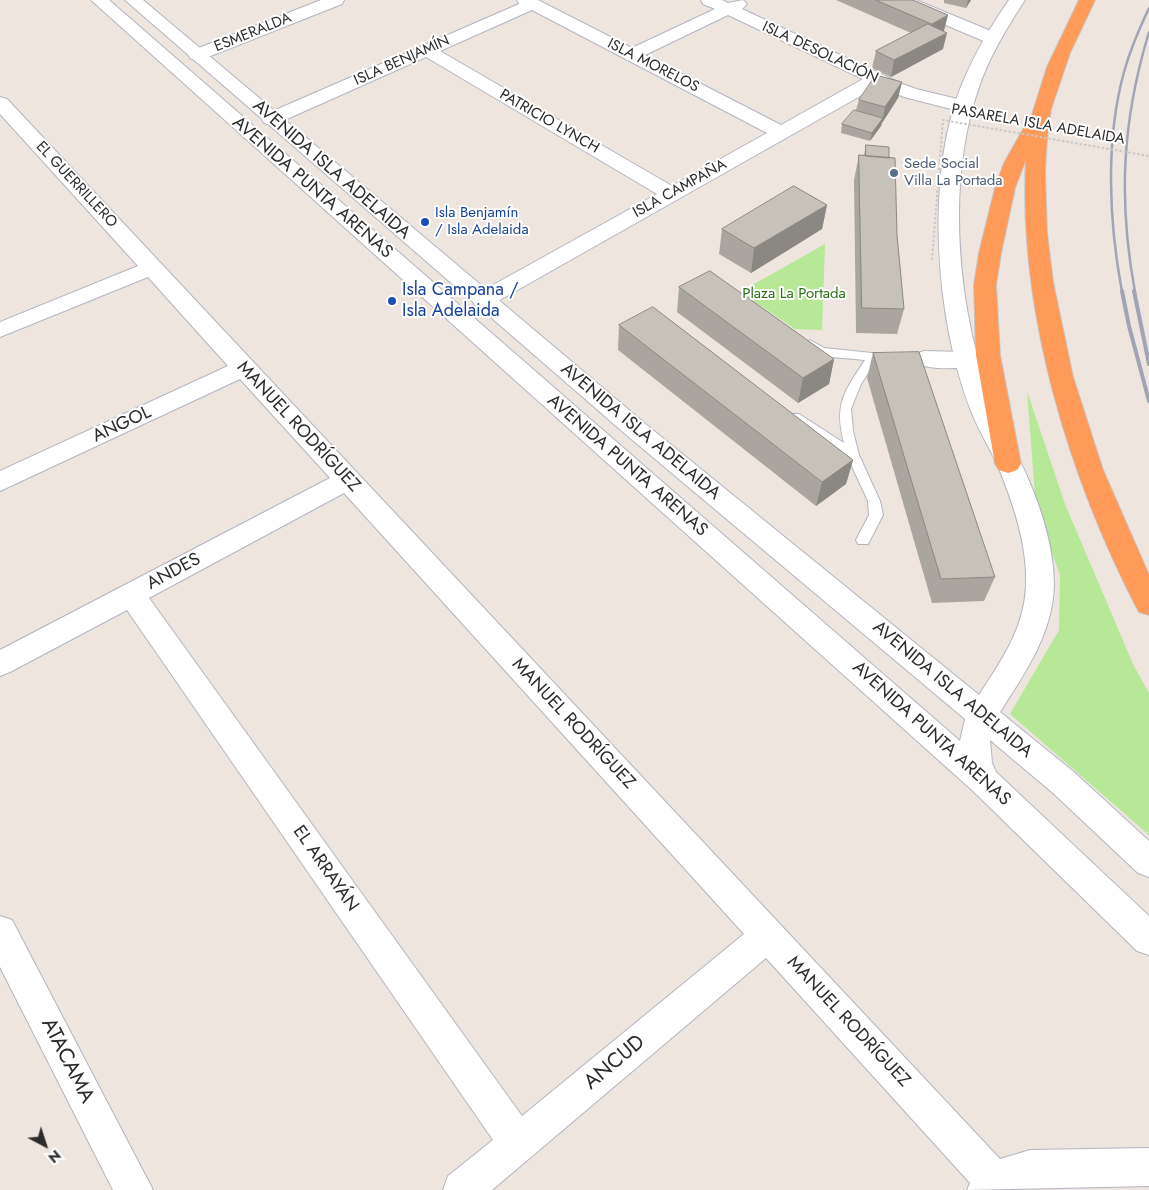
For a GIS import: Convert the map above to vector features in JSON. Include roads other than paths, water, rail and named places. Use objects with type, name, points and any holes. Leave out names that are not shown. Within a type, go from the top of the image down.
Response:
[{"type":"highway","points":[[1008,464],[988,355],[985,285],[990,253],[1005,188],[1014,163],[1042,109],[1059,56],[1087,0]]},
{"type":"highway","points":[[1042,109],[1036,153],[1034,196],[1042,290],[1051,341],[1080,442],[1103,501],[1149,604]]},
{"type":"street","name":"AVENIDA PUNTA ARENAS","points":[[99,0],[984,781],[1149,939]]},
{"type":"street","name":"AVENIDA ISLA ADELAIDA","points":[[133,0],[482,300],[1064,783],[1149,862]]},
{"type":"street","name":"ESMERALDA","points":[[197,55],[335,0]]},
{"type":"street","name":"ISLA DESOLACIÓN","points":[[709,0],[877,80],[910,93],[963,106]]},
{"type":"street","points":[[632,56],[747,0]]},
{"type":"street","points":[[984,781],[974,755],[976,728],[1024,648],[1032,627],[1040,587],[1039,562],[1034,540],[1008,464],[990,428],[965,360],[949,263],[949,211],[963,106],[975,74],[992,38],[1018,0]]},
{"type":"street","name":"ISLA BENJAMÍN","points":[[271,119],[528,2]]},
{"type":"street","name":"ISLA MORELOS","points":[[528,2],[781,133]]},
{"type":"street","points":[[914,2],[992,38]]},
{"type":"street","name":"PATRICIO LYNCH","points":[[426,50],[672,194]]},
{"type":"street","name":"ISLA CAMPAÑA","points":[[482,300],[877,80]]},
{"type":"street","name":"EL GUERRILLERO","points":[[0,103],[152,268]]},
{"type":"street","points":[[0,330],[152,268]]},
{"type":"street","name":"MANUEL RODRÍGUEZ","points":[[152,268],[768,935],[994,1187],[1011,1173],[1030,1169],[1149,1168]]},
{"type":"street","points":[[915,359],[965,360]]},
{"type":"street","name":"ANGOL","points":[[0,482],[244,368]]},
{"type":"street","name":"ANDES","points":[[0,664],[348,480]]},
{"type":"street","name":"EL ARRAYÁN","points":[[132,595],[518,1144]]},
{"type":"street","name":"ATACAMA","points":[[0,932],[134,1190]]},
{"type":"street","name":"ANCUD","points":[[462,1190],[768,935]]},
{"type":"lane","points":[[797,335],[821,352],[872,358],[915,359]]},
{"type":"lane","points":[[863,540],[876,515],[874,501],[853,455],[847,431],[845,409],[855,384],[872,358]]},
{"type":"lane","points":[[787,412],[853,455]]},
{"type":"railway","points":[[1122,292],[1112,210],[1111,182],[1114,126],[1126,64],[1149,8]]},
{"type":"railway","points":[[1135,292],[1126,225],[1126,161],[1133,97],[1149,32]]},
{"type":"railway","points":[[1122,291],[1129,326],[1149,401]]},
{"type":"railway","points":[[1134,291],[1149,364]]},
{"type":"place","name":"Sede Social Villa La Portada","points":[[894,173]]},
{"type":"place","name":"Isla Benjamín / Isla Adelaida","points":[[425,222]]},
{"type":"place","name":"Isla Campana / Isla Adelaida","points":[[392,301]]},
{"type":"park label","name":"Plaza La Portada","points":[[794,294]]}]
